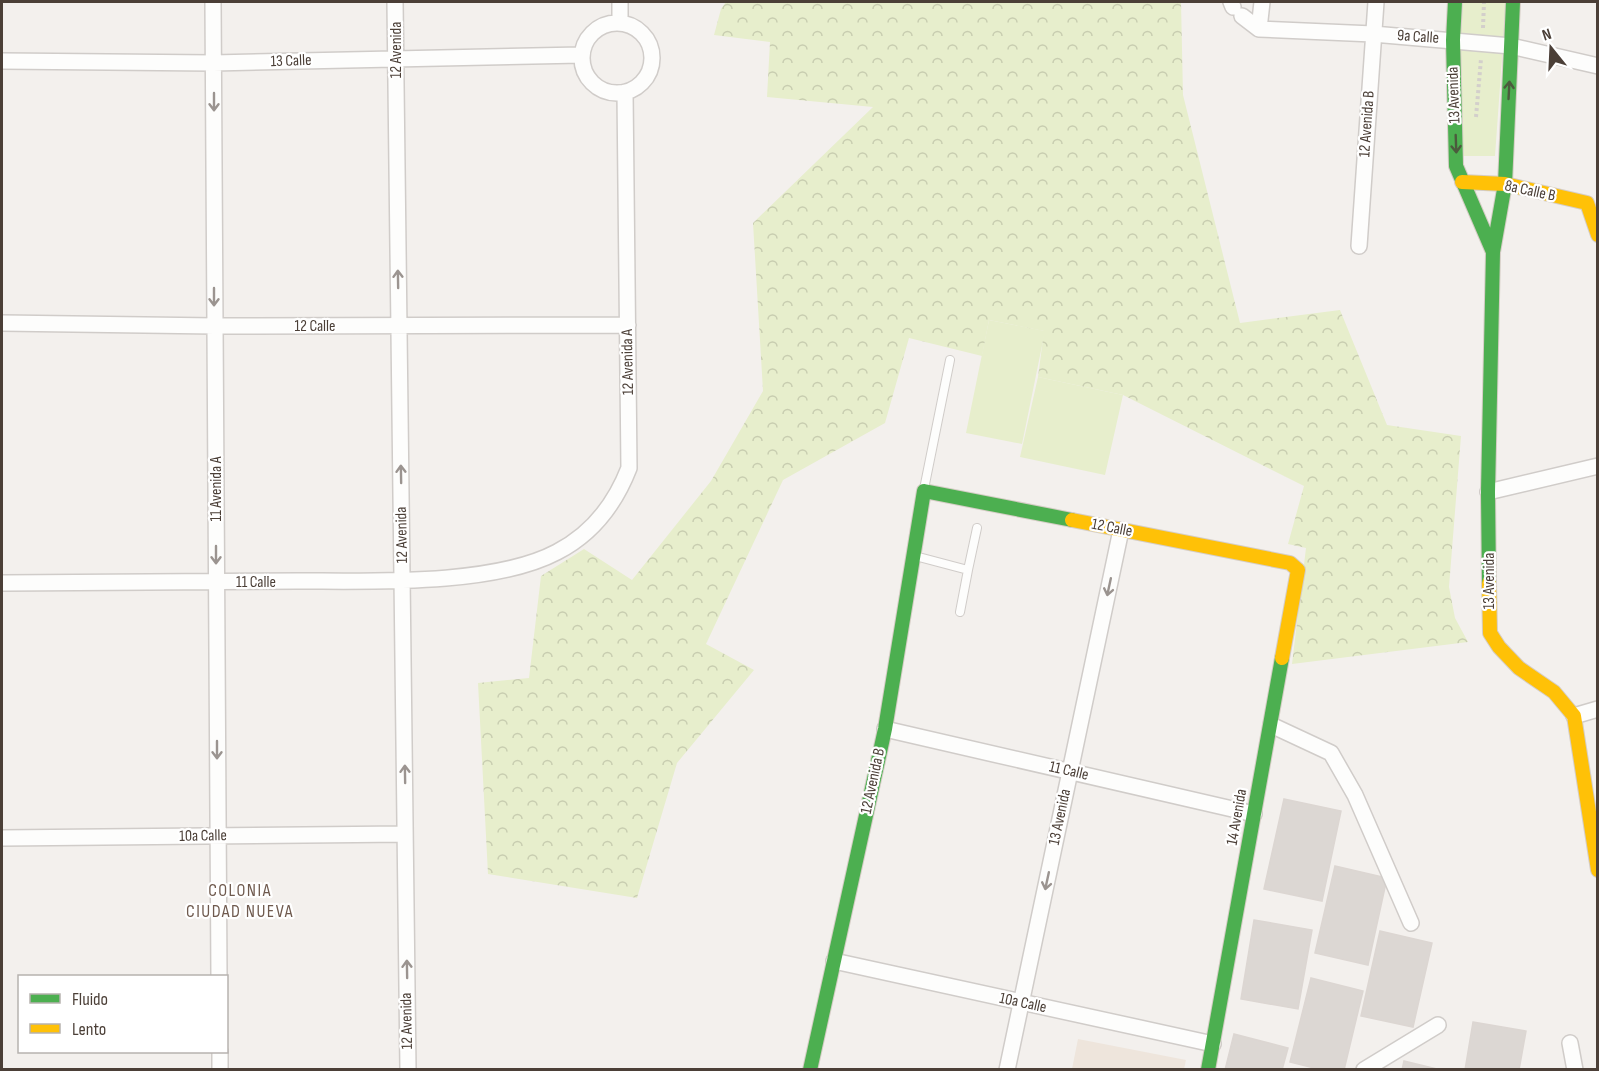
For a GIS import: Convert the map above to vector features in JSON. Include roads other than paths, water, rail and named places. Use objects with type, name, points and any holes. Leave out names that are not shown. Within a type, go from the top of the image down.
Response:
[{"type":"street","name":"11 Avenida A","points":[[213,2],[219,975]]},
{"type":"street","name":"12 Avenida","points":[[395,2],[408,1070]]},
{"type":"street","points":[[620,2],[620,23]]},
{"type":"street","points":[[1259,29],[1262,2]]},
{"type":"street","name":"12 Avenida B","points":[[1359,246],[1376,2]]},
{"type":"street","name":"13 Avenida","points":[[1455,2],[1453,40],[1456,166],[1492,252]]},
{"type":"street","name":"13 Avenida","points":[[1513,2],[1505,184],[1492,252],[1488,492],[1490,633],[1498,650],[1508,661],[1550,688],[1565,702],[1574,716]]},
{"type":"street","points":[[1235,8],[1259,29]]},
{"type":"street","points":[[620,23],[630,26],[647,40],[652,60],[644,80],[625,92],[614,93],[594,85],[582,66],[581,55],[586,41],[595,30],[620,23]]},
{"type":"street","name":"9a Calle","points":[[1259,29],[1373,34],[1511,46],[1598,66]]},
{"type":"street","name":"13 Calle","points":[[2,61],[213,63],[581,55]]},
{"type":"street","name":"12 Avenida A","points":[[509,570],[558,552],[602,518],[620,492],[629,468],[625,92]]},
{"type":"street","name":"8a Calle B","points":[[1462,182],[1505,184],[1592,205]]},
{"type":"street","points":[[1592,205],[1598,235]]},
{"type":"street","name":"12 Calle","points":[[2,323],[214,326],[628,325]]},
{"type":"street","points":[[1488,492],[1598,466]]},
{"type":"street","name":"12 Avenida B","points":[[810,1070],[885,729],[924,491]]},
{"type":"street","name":"12 Calle","points":[[924,491],[1290,563],[1298,570]]},
{"type":"street","name":"13 Avenida","points":[[1007,1070],[1121,530]]},
{"type":"street","name":"11 Calle","points":[[2,582],[403,580],[509,570]]},
{"type":"street","name":"14 Avenida","points":[[1208,1070],[1298,570]]},
{"type":"street","points":[[1598,709],[1574,716],[1598,870]]},
{"type":"street","points":[[1271,725],[1331,753],[1352,788],[1411,923]]},
{"type":"street","name":"11 Calle","points":[[885,729],[1254,814]]},
{"type":"street","name":"10a Calle","points":[[2,838],[405,834]]},
{"type":"street","name":"10a Calle","points":[[834,961],[1213,1044]]},
{"type":"street","points":[[1364,1070],[1438,1025]]},
{"type":"street","points":[[1569,1043],[1575,1070]]},
{"type":"street","points":[[220,1053],[220,1070]]},
{"type":"lane","points":[[924,491],[950,360]]},
{"type":"lane","points":[[960,612],[977,528]]},
{"type":"lane","points":[[913,556],[968,570]]},
{"type":"district","name":"COLONIA CIUDAD NUEVA","points":[[240,900]]}]
